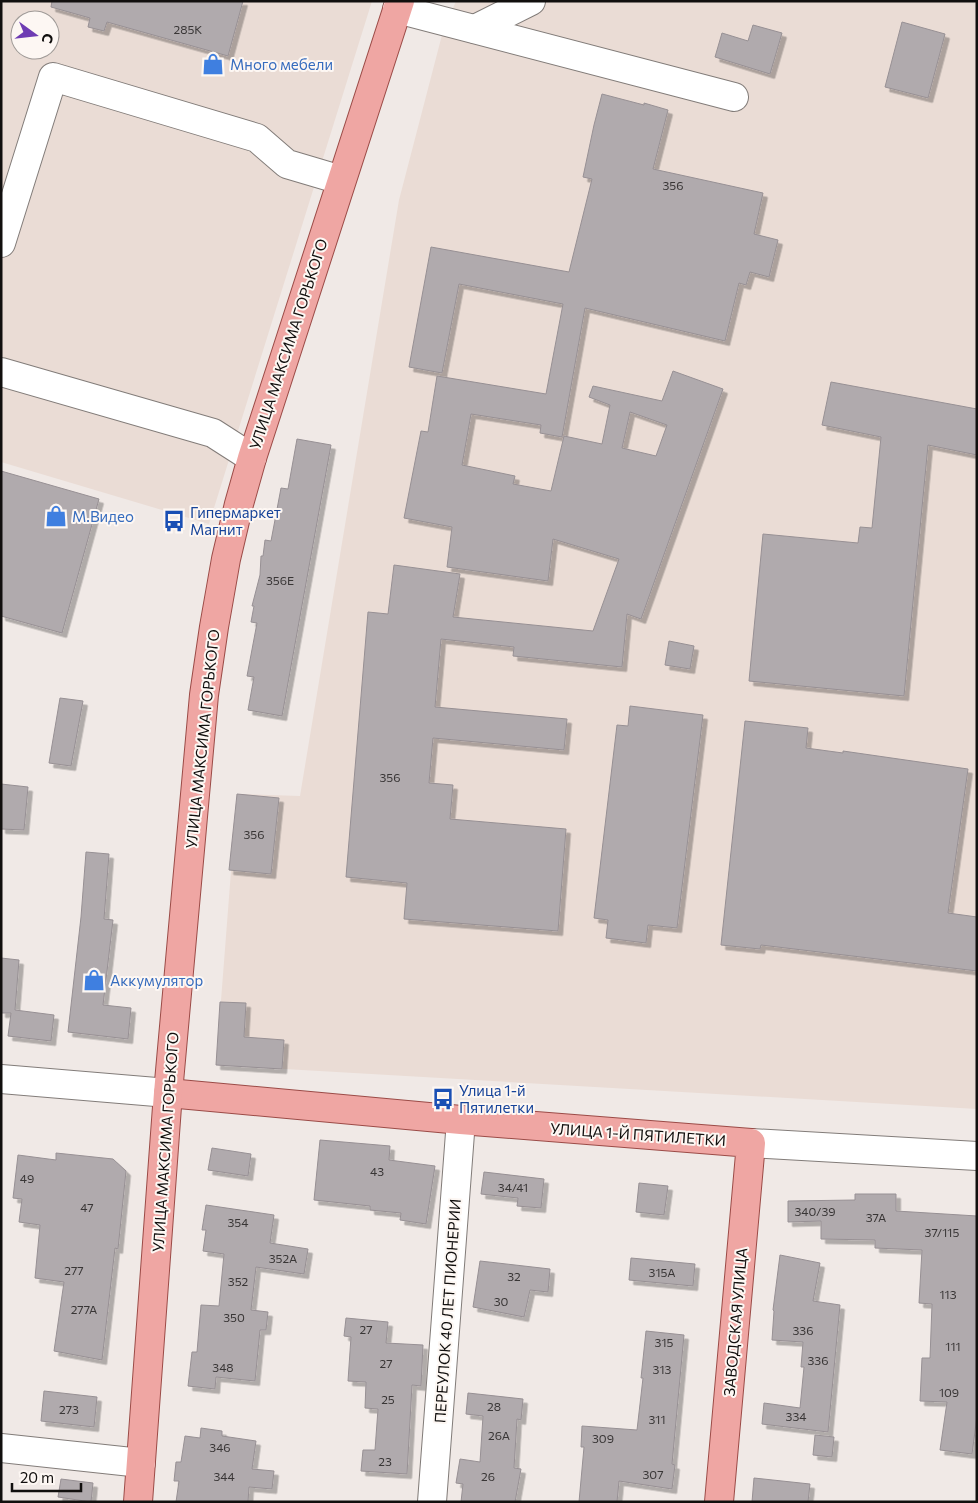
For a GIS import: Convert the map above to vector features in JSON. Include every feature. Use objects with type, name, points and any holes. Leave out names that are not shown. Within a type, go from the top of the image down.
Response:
[{"type":"main road","name":"УЛИЦА МАКСИМА ГОРЬКОГО","points":[[138,1502],[168,1093],[204,695],[214,627],[226,559],[252,458],[398,5]]},
{"type":"main road","name":"УЛИЦА 1-Й ПЯТИЛЕТКИ","points":[[168,1093],[461,1120],[751,1143]]},
{"type":"main road","name":"ЗАВОДСКАЯ УЛИЦА","points":[[719,1502],[751,1143]]},
{"type":"street","points":[[475,29],[531,1]]},
{"type":"street","points":[[398,5],[475,29],[734,97]]},
{"type":"street","points":[[1,243],[53,77],[257,138],[287,164],[341,180]]},
{"type":"street","points":[[1,372],[213,433],[252,458]]},
{"type":"street","name":"УЛИЦА 1-Й ПЯТИЛЕТКИ","points":[[1,1079],[168,1093]]},
{"type":"street","name":"ПЕРЕУЛОК 40 ЛЕТ ПИОНЕРИИ","points":[[432,1502],[461,1120]]},
{"type":"street","name":"УЛИЦА 1-Й ПЯТИЛЕТКИ","points":[[751,1143],[977,1156]]},
{"type":"street","points":[[1,1448],[141,1463]]},
{"type":"shaded area","points":[[1,1],[372,1],[209,524],[1,462]]},
{"type":"shaded area","points":[[456,1],[977,1],[977,1109],[216,1065],[237,794],[300,796],[399,200],[442,35]]},
{"type":"building","points":[[52,1],[243,1],[228,56],[107,22],[104,31],[88,27],[90,18],[51,7]]},
{"type":"building","points":[[902,22],[945,34],[928,98],[885,87]]},
{"type":"building","points":[[753,25],[782,33],[770,74],[715,57],[722,33],[748,41]]},
{"type":"building","points":[[602,94],[668,110],[653,169],[763,193],[754,234],[778,240],[769,277],[750,272],[746,285],[739,283],[725,341],[585,308],[562,437],[540,433],[541,425],[471,414],[462,465],[515,476],[513,484],[551,491],[564,436],[602,444],[610,405],[589,397],[593,386],[662,401],[673,371],[723,389],[641,619],[627,614],[622,667],[513,656],[514,647],[441,639],[435,707],[567,719],[564,750],[433,738],[429,783],[453,785],[450,819],[566,829],[558,931],[404,919],[407,883],[346,877],[368,612],[388,614],[394,565],[460,574],[453,617],[593,631],[619,559],[553,539],[548,581],[447,567],[452,527],[404,518],[421,431],[428,432],[437,376],[546,394],[563,304],[459,284],[442,373],[409,367],[431,247],[569,272],[592,179],[583,177]],"holes":[[[630,412],[667,425],[656,456],[622,448]]]},
{"type":"building","points":[[831,382],[977,409],[977,455],[928,445],[904,696],[749,681],[763,534],[858,543],[860,527],[872,528],[881,437],[822,425]]},
{"type":"building","points":[[297,439],[331,445],[282,716],[248,710],[254,677],[247,676],[257,623],[251,622],[254,606],[252,606],[260,575],[261,556],[263,556],[265,540],[271,541],[281,488],[288,489]]},
{"type":"building","points":[[1,471],[99,499],[62,633],[1,616]]},
{"type":"building","points":[[669,641],[694,646],[690,669],[665,665]]},
{"type":"building","points":[[60,698],[83,701],[71,766],[49,763]]},
{"type":"building","points":[[630,706],[703,715],[677,928],[648,925],[646,943],[606,938],[608,920],[594,918],[617,725],[628,726]]},
{"type":"building","points":[[745,721],[808,728],[806,748],[843,753],[843,751],[968,769],[948,913],[977,917],[977,971],[761,945],[760,949],[721,945]]},
{"type":"building","points":[[1,784],[28,787],[24,830],[1,829]]},
{"type":"building","points":[[237,794],[279,798],[271,874],[229,870]]},
{"type":"building","points":[[86,852],[109,854],[104,919],[113,920],[103,1005],[131,1008],[128,1039],[68,1032]]},
{"type":"building","points":[[1,958],[19,960],[15,1010],[54,1015],[51,1041],[8,1036],[11,1013],[1,1013]]},
{"type":"building","points":[[220,1002],[246,1003],[244,1037],[284,1040],[282,1069],[216,1065]]},
{"type":"building","points":[[320,1140],[390,1146],[389,1160],[435,1166],[426,1224],[400,1220],[401,1213],[370,1210],[370,1206],[314,1200]]},
{"type":"building","points":[[212,1148],[251,1154],[248,1176],[208,1170]]},
{"type":"building","points":[[56,1153],[113,1159],[126,1171],[118,1249],[115,1248],[102,1360],[54,1351],[64,1282],[35,1278],[40,1225],[19,1222],[22,1199],[13,1198],[18,1155],[56,1160]]},
{"type":"building","points":[[484,1172],[544,1179],[541,1208],[517,1206],[518,1198],[481,1194]]},
{"type":"building","points":[[639,1183],[668,1186],[664,1215],[636,1212]]},
{"type":"building","points":[[855,1194],[896,1194],[896,1211],[977,1216],[977,1416],[972,1454],[940,1450],[947,1402],[920,1401],[922,1358],[930,1358],[932,1304],[919,1303],[922,1250],[875,1248],[875,1240],[821,1239],[821,1221],[788,1222],[788,1201],[855,1200]]},
{"type":"building","points":[[206,1205],[274,1215],[270,1243],[308,1249],[304,1274],[256,1267],[251,1310],[268,1312],[266,1330],[260,1330],[255,1381],[216,1377],[215,1389],[188,1386],[192,1352],[197,1352],[201,1305],[219,1306],[224,1254],[203,1251],[206,1230],[202,1230]]},
{"type":"building","points":[[780,1255],[820,1263],[813,1301],[840,1305],[828,1432],[762,1424],[764,1403],[800,1408],[804,1367],[801,1367],[803,1342],[772,1340],[773,1310]]},
{"type":"building","points":[[631,1258],[695,1264],[693,1286],[629,1280]]},
{"type":"building","points":[[480,1261],[550,1269],[548,1292],[530,1290],[524,1317],[473,1307]]},
{"type":"building","points":[[346,1318],[388,1322],[386,1343],[423,1345],[421,1386],[412,1385],[407,1474],[361,1471],[363,1450],[375,1450],[378,1409],[365,1408],[366,1382],[348,1381],[351,1337],[344,1336]]},
{"type":"building","points":[[646,1331],[684,1335],[672,1464],[675,1465],[672,1489],[619,1481],[617,1502],[579,1502],[584,1447],[581,1447],[582,1426],[637,1430]]},
{"type":"building","points":[[44,1391],[97,1397],[94,1427],[41,1421]]},
{"type":"building","points":[[468,1393],[523,1399],[521,1420],[517,1419],[514,1468],[521,1469],[515,1502],[461,1502],[463,1484],[456,1483],[460,1459],[480,1462],[483,1416],[466,1414]]},
{"type":"building","points":[[201,1428],[222,1431],[222,1436],[256,1441],[252,1469],[274,1471],[272,1489],[249,1487],[248,1502],[176,1502],[179,1481],[174,1481],[176,1462],[181,1462],[185,1436],[200,1438]]},
{"type":"building","points":[[815,1435],[834,1437],[832,1457],[813,1455]]},
{"type":"building","points":[[754,1478],[810,1484],[808,1502],[752,1502]]},
{"type":"building","points":[[61,1479],[93,1483],[91,1502],[58,1497]]},
{"type":"place","name":"Много мебели","points":[[213,64]]},
{"type":"place","name":"М.Видео","points":[[56,516]]},
{"type":"place","name":"Гипермаркет Магнит","points":[[174,521]]},
{"type":"place","name":"Аккумулятор","points":[[94,980]]},
{"type":"place","name":"Улица 1-й Пятилетки","points":[[443,1099]]}]
